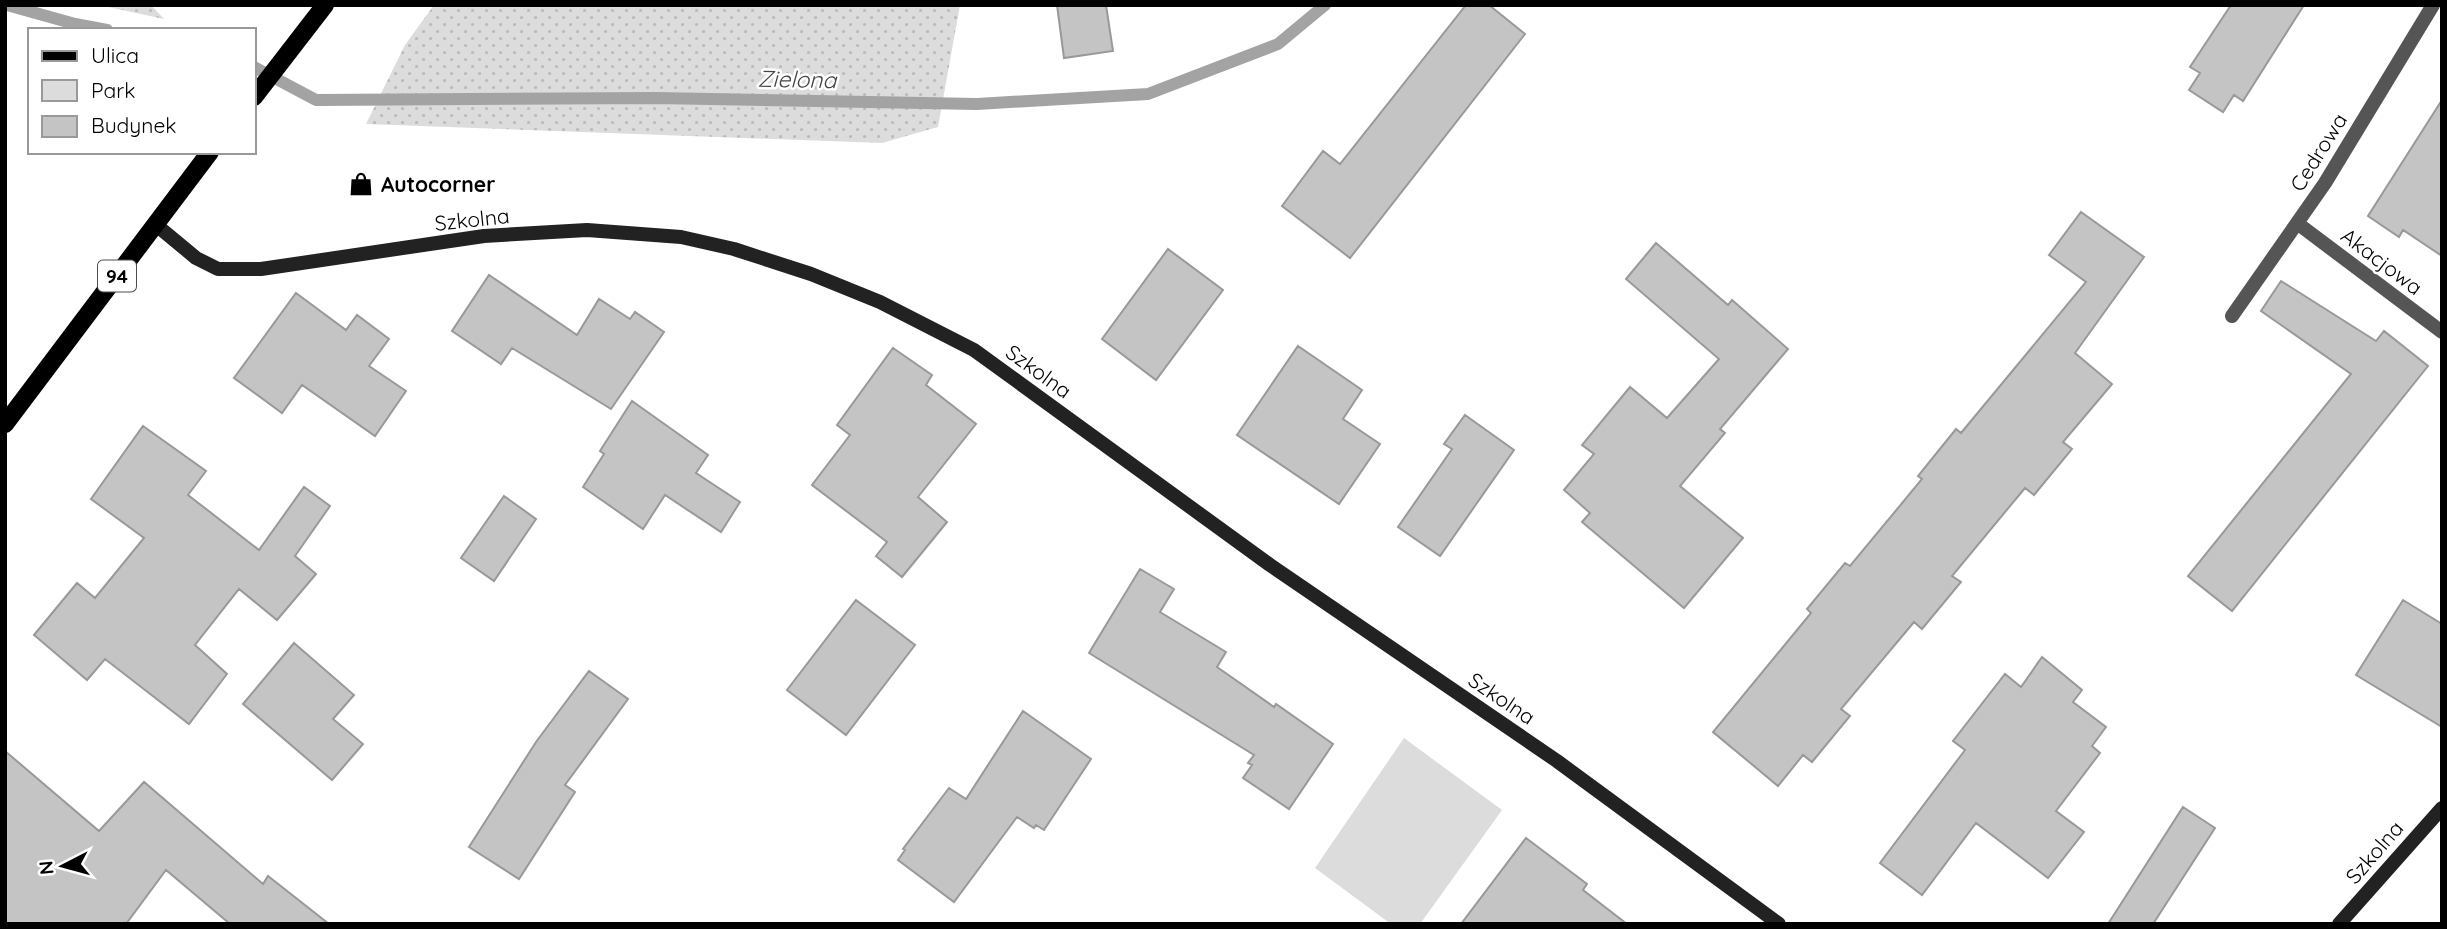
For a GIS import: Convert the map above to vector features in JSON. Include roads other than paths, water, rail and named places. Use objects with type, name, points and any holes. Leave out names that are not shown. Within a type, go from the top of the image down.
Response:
[{"type":"main road","points":[[256,94],[326,5]]},
{"type":"main road","name":"94","points":[[5,424],[11,405],[208,154]]},
{"type":"street","name":"Cedrowa","points":[[2232,316],[2332,171],[2433,5]]},
{"type":"street","name":"Akacjowa","points":[[2297,223],[2442,332]]},
{"type":"street","name":"Szkolna","points":[[155,224],[196,258],[218,269],[261,269],[484,236],[587,230],[681,237],[734,249],[811,274],[880,302],[974,350],[1270,565],[1557,761],[1779,924]]},
{"type":"street","name":"Szkolna","points":[[2339,924],[2442,808]]},
{"type":"waterway","name":"Zielona","points":[[7,5],[96,28]]},
{"type":"waterway","name":"Zielona","points":[[256,68],[316,100],[656,98],[977,104],[1148,94],[1278,44],[1325,5]]},
{"type":"place","name":"Autocorner","points":[[361,184]]}]
